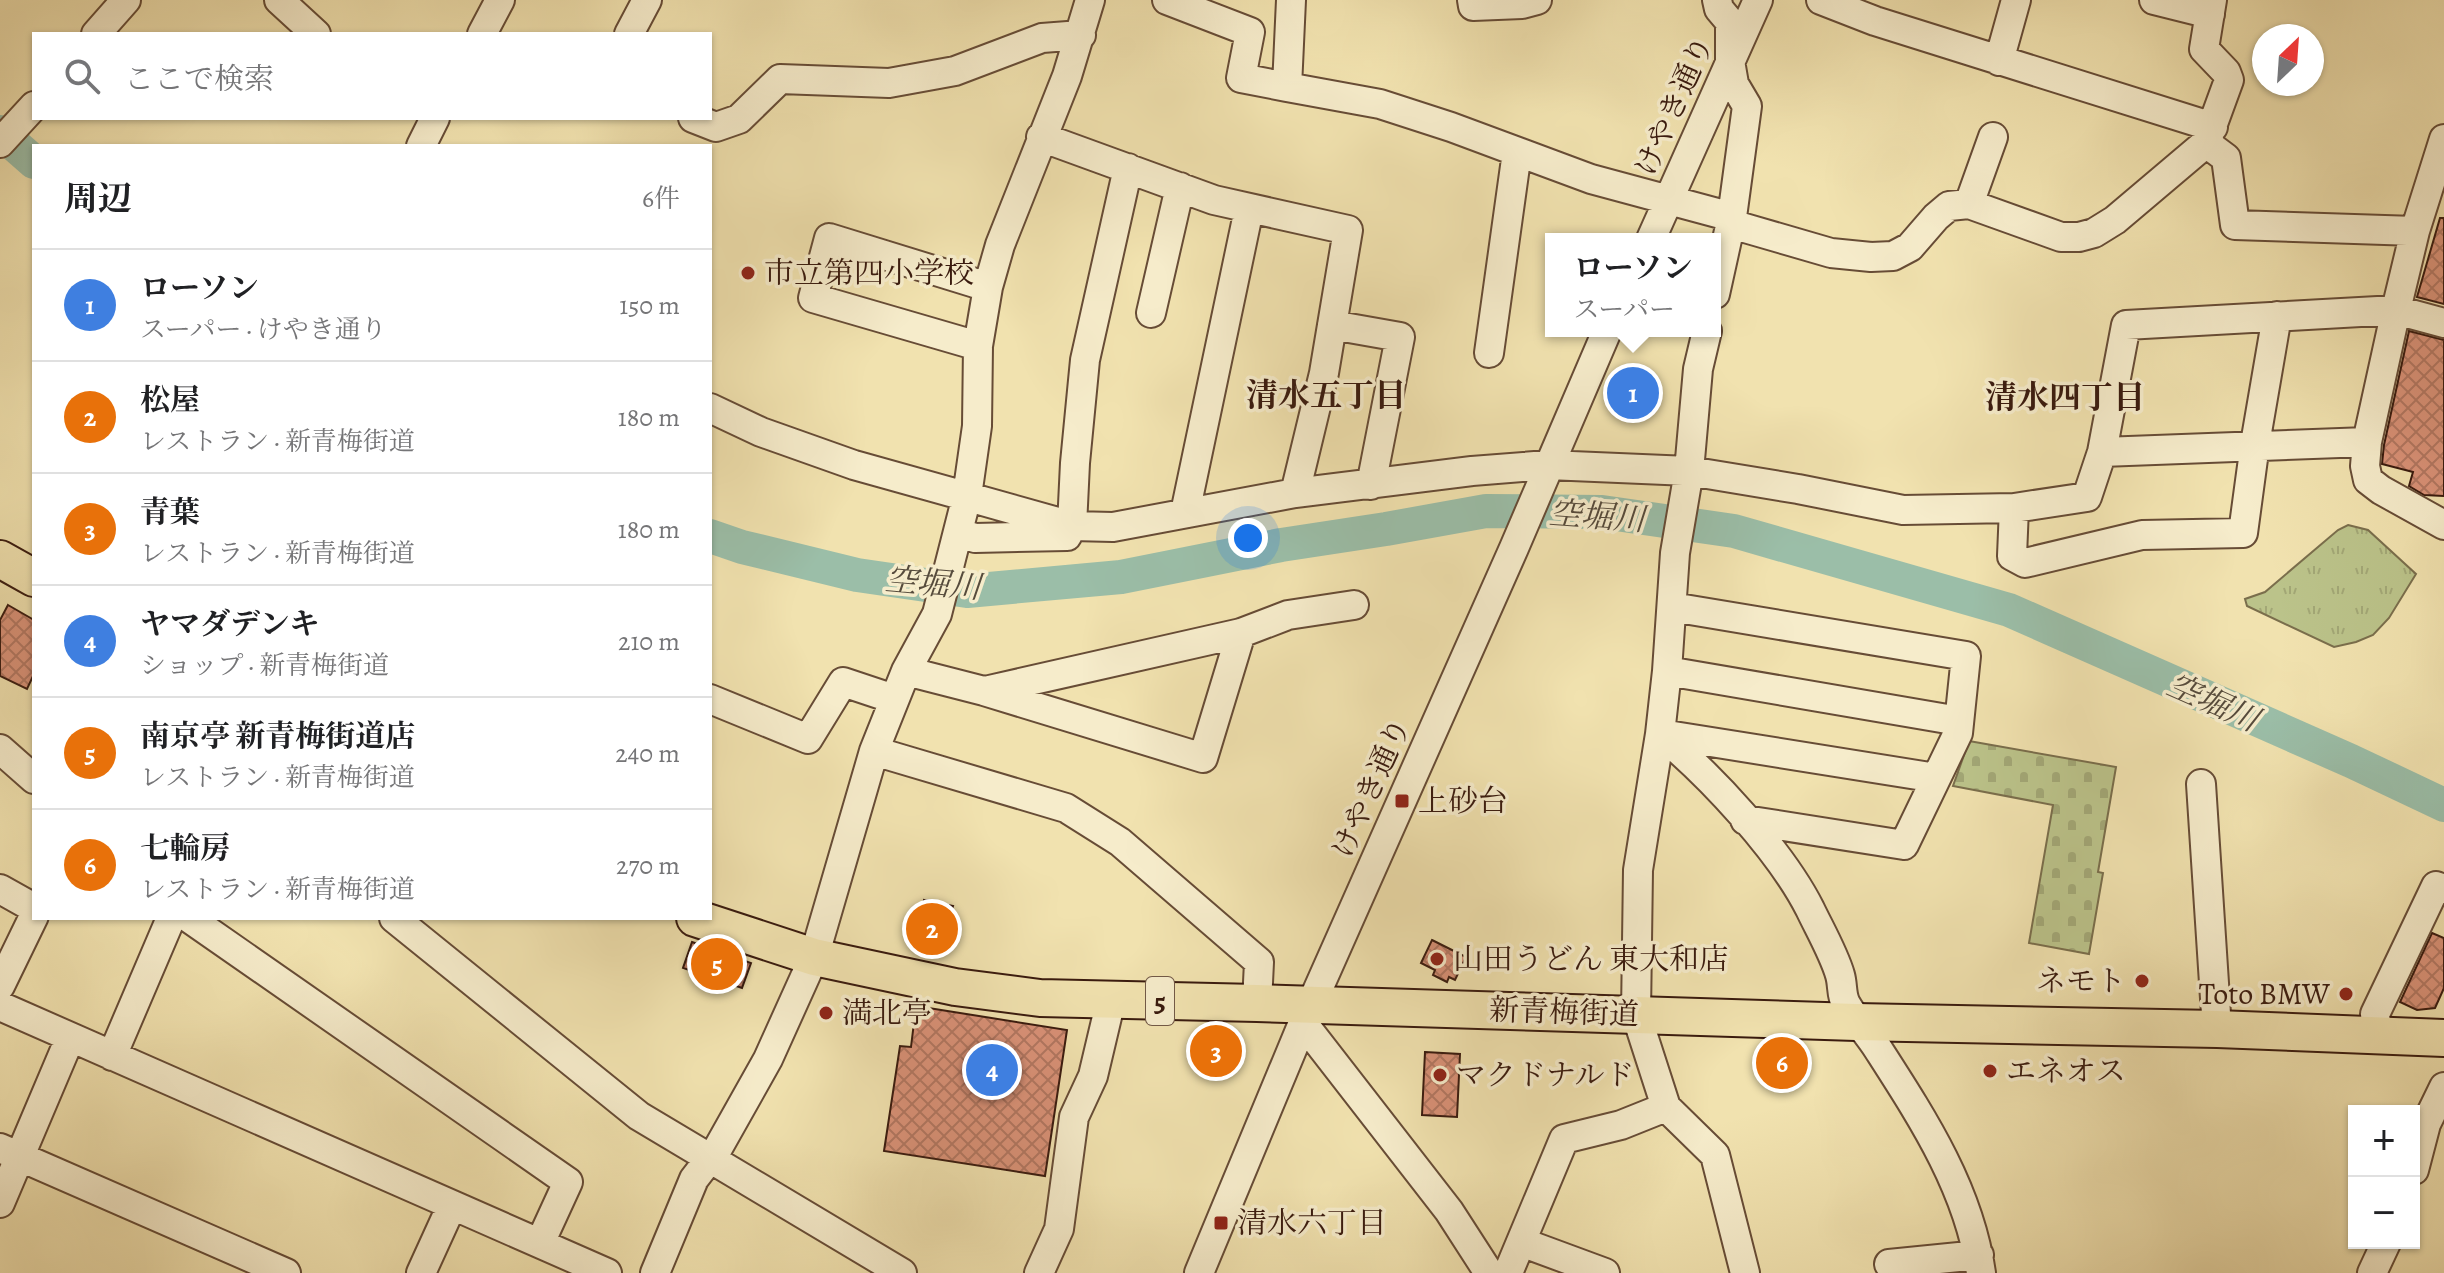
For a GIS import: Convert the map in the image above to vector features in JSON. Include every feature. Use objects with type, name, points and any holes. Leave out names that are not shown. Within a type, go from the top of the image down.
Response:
[{"type":"main road","points":[[0,559],[32,578]]},
{"type":"main road","name":"新青梅街道","points":[[701,920],[814,957],[955,987],[1040,998],[1257,1003],[1307,1014],[1636,1014],[2444,1038]]},
{"type":"street","points":[[98,32],[126,0]]},
{"type":"street","points":[[279,0],[314,32]]},
{"type":"street","points":[[630,32],[647,0]]},
{"type":"street","points":[[655,1273],[694,1179],[718,1148],[768,1059],[814,957],[874,751],[906,671],[938,610],[967,496],[977,426],[978,346],[988,287],[1000,245],[1067,76],[1090,0]]},
{"type":"street","points":[[1167,0],[1250,32],[1241,78],[1380,104],[1591,179],[1831,253],[1871,257],[1893,256],[1910,247],[1949,206],[1969,204],[2061,237],[2094,233],[2115,220],[2210,135],[2229,80],[2226,72],[2204,49],[2211,7],[2154,0]]},
{"type":"street","points":[[1287,87],[1291,0]]},
{"type":"street","points":[[1472,0],[1473,6],[1522,4],[1537,0]]},
{"type":"street","points":[[1717,0],[1719,9],[1730,22],[1730,61],[1734,84],[1747,106],[1731,221],[1721,267]]},
{"type":"street","name":"けやき通り","points":[[1654,233],[1758,0]]},
{"type":"street","points":[[1821,0],[2210,135],[2226,158],[2235,225],[2415,231]]},
{"type":"street","points":[[1999,61],[2016,0]]},
{"type":"street","points":[[698,120],[716,127],[739,119],[780,79],[889,83],[955,71],[1042,38],[1081,35]]},
{"type":"street","points":[[0,143],[32,108]]},
{"type":"street","points":[[422,144],[433,120]]},
{"type":"street","points":[[1041,137],[1214,200],[1348,230],[1324,373],[1295,493]]},
{"type":"street","points":[[1969,204],[1993,137]]},
{"type":"street","points":[[2444,139],[2415,231],[2367,442],[2365,466],[2368,480],[2381,490],[2444,525]]},
{"type":"street","points":[[1489,353],[1517,152]]},
{"type":"street","points":[[958,536],[1067,536],[1072,526],[1085,360],[1128,168]]},
{"type":"street","points":[[1151,313],[1180,187]]},
{"type":"street","points":[[1185,513],[1249,209]]},
{"type":"street","points":[[978,346],[813,298],[829,238],[988,287]]},
{"type":"street","points":[[712,409],[761,432],[854,465],[1072,526],[1113,527],[1295,493],[1472,471],[1688,473],[1903,510],[2014,508],[2087,497],[2102,452],[2126,325],[2396,310],[2444,323]]},
{"type":"street","points":[[2014,508],[2012,556],[2025,563],[2142,535],[2243,533],[2277,316]]},
{"type":"street","points":[[1332,325],[1400,337],[1371,485]]},
{"type":"street","name":"けやき通り","points":[[1199,1273],[1307,1014],[1604,337]]},
{"type":"street","points":[[1706,337],[1698,369],[1688,473],[1675,553],[1660,734],[1638,870],[1636,1014],[1666,1107],[1715,1155],[1745,1273]]},
{"type":"street","points":[[2102,452],[2367,442]]},
{"type":"street","points":[[984,691],[1241,633],[1288,615],[1354,605]]},
{"type":"street","points":[[1672,607],[1966,656],[1958,733],[1904,845],[1745,820]]},
{"type":"street","points":[[906,671],[984,691],[1203,758],[1241,633]]},
{"type":"street","points":[[1667,671],[1959,721]]},
{"type":"street","points":[[712,700],[808,739],[843,682],[894,699]]},
{"type":"street","points":[[1660,734],[1936,778]]},
{"type":"street","points":[[1660,734],[1689,758],[1786,870],[1809,906],[1840,975],[1843,999],[1944,1157],[1967,1213],[1980,1264],[1889,1264]]},
{"type":"street","points":[[0,749],[32,777]]},
{"type":"street","points":[[874,751],[1066,808],[1120,842],[1259,962],[1257,1003]]},
{"type":"street","points":[[2201,784],[2217,1029]]},
{"type":"street","points":[[2377,1035],[2375,1014],[2436,886],[2444,889]]},
{"type":"street","points":[[0,889],[32,907]]},
{"type":"street","points":[[0,986],[32,920]]},
{"type":"street","points":[[112,1056],[170,920]]},
{"type":"street","points":[[192,920],[568,1182],[540,1243]]},
{"type":"street","points":[[396,920],[639,1116],[902,1273]]},
{"type":"street","points":[[1039,1273],[1059,1229],[1074,1117],[1093,1076],[1111,1000]]},
{"type":"street","points":[[0,1006],[607,1273]]},
{"type":"street","points":[[1307,1014],[1449,1211],[1489,1273]]},
{"type":"street","points":[[0,1203],[10,1152],[70,1038]]},
{"type":"street","points":[[2420,1147],[2426,1124],[2444,1087]]},
{"type":"street","points":[[1508,1273],[1564,1139],[1621,1125],[1666,1107]]},
{"type":"street","points":[[10,1152],[286,1273]]},
{"type":"street","points":[[421,1273],[452,1205]]},
{"type":"street","points":[[1521,1242],[1602,1273]]},
{"type":"street","points":[[2372,1273],[2383,1249]]},
{"type":"green space","points":[[2348,525],[2368,530],[2416,574],[2389,618],[2373,635],[2334,647],[2247,606],[2245,599],[2265,592]]},
{"type":"green space","points":[[1969,741],[2116,767],[2098,872],[2103,873],[2089,954],[2029,943],[2053,805],[1953,786]]},
{"type":"building","points":[[2440,218],[2444,218],[2444,304],[2417,297]]},
{"type":"building","points":[[2409,331],[2444,340],[2444,496],[2424,495],[2409,486],[2413,472],[2382,464]]},
{"type":"building","points":[[8,605],[32,619],[32,678],[27,689],[0,676],[0,620]]},
{"type":"building","points":[[924,900],[953,906],[937,955],[913,949]]},
{"type":"building","points":[[2432,933],[2444,938],[2444,988],[2435,1008],[2417,1010],[2400,1002]]},
{"type":"building","points":[[1432,940],[1466,957],[1455,980],[1449,977],[1447,982],[1433,975],[1435,970],[1421,963]]},
{"type":"building","points":[[692,942],[751,963],[742,988],[683,968]]},
{"type":"building","points":[[916,1006],[1067,1030],[1045,1176],[884,1151],[900,1046],[911,1047]]},
{"type":"building","points":[[1425,1052],[1460,1054],[1457,1117],[1422,1115]]},
{"type":"waterway","name":"空堀川","points":[[0,132],[32,160]]},
{"type":"waterway","name":"空堀川","points":[[712,537],[857,575],[967,591],[1121,577],[1281,545],[1486,511],[1602,512],[1734,531],[2009,610],[2444,805]]},
{"type":"place","name":"市立第四小学校","points":[[748,273]]},
{"type":"place","name":"ローソン","points":[[1633,393]]},
{"type":"place","name":"上砂台","points":[[1402,801]]},
{"type":"place","name":"松屋","points":[[932,929]]},
{"type":"place","name":"山田うどん 東大和店","points":[[1437,959]]},
{"type":"place","name":"南京亭 新青梅街道店","points":[[717,964]]},
{"type":"place","name":"ネモト","points":[[2142,981]]},
{"type":"place","name":"Toto BMW","points":[[2346,994]]},
{"type":"place","name":"満北亭","points":[[826,1013]]},
{"type":"place","name":"青葉","points":[[1216,1051]]},
{"type":"place","name":"七輪房","points":[[1782,1063]]},
{"type":"place","name":"ヤマダデンキ","points":[[992,1070]]},
{"type":"place","name":"エネオス","points":[[1990,1071]]},
{"type":"place","name":"マクドナルド","points":[[1440,1075]]},
{"type":"place","name":"清水六丁目","points":[[1221,1223]]},
{"type":"district","name":"清水五丁目","points":[[1326,395]]},
{"type":"district","name":"清水四丁目","points":[[2065,397]]}]
